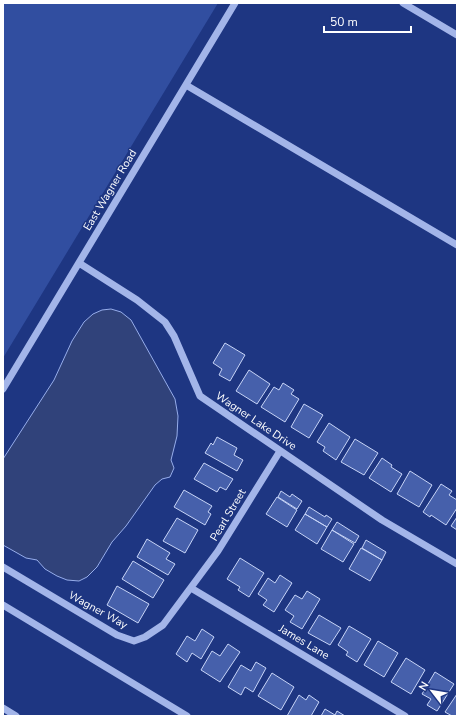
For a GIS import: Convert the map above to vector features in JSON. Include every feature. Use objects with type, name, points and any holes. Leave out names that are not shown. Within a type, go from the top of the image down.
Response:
[{"type":"street","name":"East Wagner Road","points":[[3,389],[235,3]]},
{"type":"street","points":[[403,3],[457,35]]},
{"type":"street","points":[[186,85],[457,245]]},
{"type":"street","name":"Wagner Lake Drive","points":[[79,263],[137,300],[165,322],[174,336],[200,396],[382,520],[457,564]]},
{"type":"street","name":"Pearl Street","points":[[191,588],[218,551],[280,451]]},
{"type":"street","name":"Wagner Way","points":[[3,568],[117,635],[134,641],[145,637],[163,625],[191,588]]},
{"type":"street","name":"James Lane","points":[[191,588],[405,716]]},
{"type":"street","points":[[3,605],[187,716]]},
{"type":"street","points":[[3,708],[16,716]]},
{"type":"shaded area","points":[[3,3],[218,3],[3,358]]},
{"type":"shaded area","points":[[111,309],[121,312],[131,320],[175,399],[178,416],[177,436],[171,460],[174,468],[170,477],[162,479],[155,485],[126,526],[112,542],[97,567],[87,577],[79,581],[67,580],[45,569],[37,560],[26,558],[3,545],[3,459],[54,380],[72,341],[84,322],[93,314],[102,310]]},
{"type":"building","points":[[225,343],[245,355],[230,381],[219,375],[222,369],[213,363]]},
{"type":"building","points":[[249,370],[270,384],[257,404],[236,391]]},
{"type":"building","points":[[283,383],[294,390],[291,394],[299,399],[285,422],[261,407],[274,387],[279,390]]},
{"type":"building","points":[[304,404],[323,415],[309,438],[291,427]]},
{"type":"building","points":[[329,423],[350,437],[336,460],[323,451],[325,447],[317,442]]},
{"type":"building","points":[[217,437],[237,448],[234,455],[243,460],[237,471],[205,453],[211,443],[213,445]]},
{"type":"building","points":[[355,439],[378,453],[364,475],[341,462]]},
{"type":"building","points":[[382,458],[392,465],[391,467],[402,474],[391,492],[369,478]]},
{"type":"building","points":[[204,463],[233,479],[226,490],[220,487],[217,492],[194,479]]},
{"type":"building","points":[[410,471],[432,485],[419,507],[397,494]]},
{"type":"building","points":[[441,484],[452,491],[449,495],[457,500],[457,508],[446,525],[431,515],[430,517],[423,512]]},
{"type":"building","points":[[184,490],[212,506],[208,512],[211,514],[205,525],[174,507]]},
{"type":"building","points":[[281,491],[290,497],[292,494],[302,501],[297,509],[278,497]]},
{"type":"building","points":[[277,497],[297,510],[287,527],[266,514]]},
{"type":"building","points":[[309,507],[325,517],[326,515],[332,519],[327,527],[305,514]]},
{"type":"building","points":[[305,514],[327,527],[317,544],[295,530]]},
{"type":"building","points":[[457,517],[457,530],[451,526]]},
{"type":"building","points":[[177,518],[198,530],[185,553],[163,541]]},
{"type":"building","points":[[337,522],[359,536],[355,543],[332,530]]},
{"type":"building","points":[[332,530],[354,544],[343,562],[321,549]]},
{"type":"building","points":[[147,539],[170,553],[166,559],[175,564],[168,575],[137,557]]},
{"type":"building","points":[[366,540],[386,552],[382,560],[362,548]]},
{"type":"building","points":[[361,548],[382,560],[370,581],[349,569]]},
{"type":"building","points":[[240,558],[264,573],[249,597],[238,590],[240,587],[227,579]]},
{"type":"building","points":[[133,561],[164,580],[153,598],[122,579]]},
{"type":"building","points":[[280,575],[292,583],[274,612],[263,605],[267,600],[258,594],[268,578],[275,583]]},
{"type":"building","points":[[117,586],[149,604],[138,623],[107,605]]},
{"type":"building","points":[[307,591],[320,599],[302,629],[290,622],[294,616],[285,610],[295,595],[302,599]]},
{"type":"building","points":[[319,615],[341,628],[330,645],[308,633]]},
{"type":"building","points":[[349,626],[371,639],[357,662],[346,655],[348,652],[338,645]]},
{"type":"building","points":[[202,629],[214,637],[201,659],[192,653],[187,662],[176,654],[187,636],[195,641]]},
{"type":"building","points":[[378,641],[398,653],[384,677],[364,665]]},
{"type":"building","points":[[228,644],[240,652],[220,682],[201,670],[212,651],[220,656]]},
{"type":"building","points":[[406,658],[425,670],[411,694],[391,682]]},
{"type":"building","points":[[256,662],[266,668],[253,692],[245,687],[241,695],[228,687],[241,665],[251,671]]},
{"type":"building","points":[[435,672],[454,684],[437,711],[427,705],[431,699],[422,694]]},
{"type":"building","points":[[272,673],[294,687],[281,710],[258,696]]},
{"type":"building","points":[[457,694],[457,716],[452,716],[445,712]]},
{"type":"building","points":[[299,695],[306,700],[309,695],[319,702],[311,716],[287,716]]},
{"type":"building","points":[[325,709],[335,715],[337,711],[345,716],[321,716]]}]
